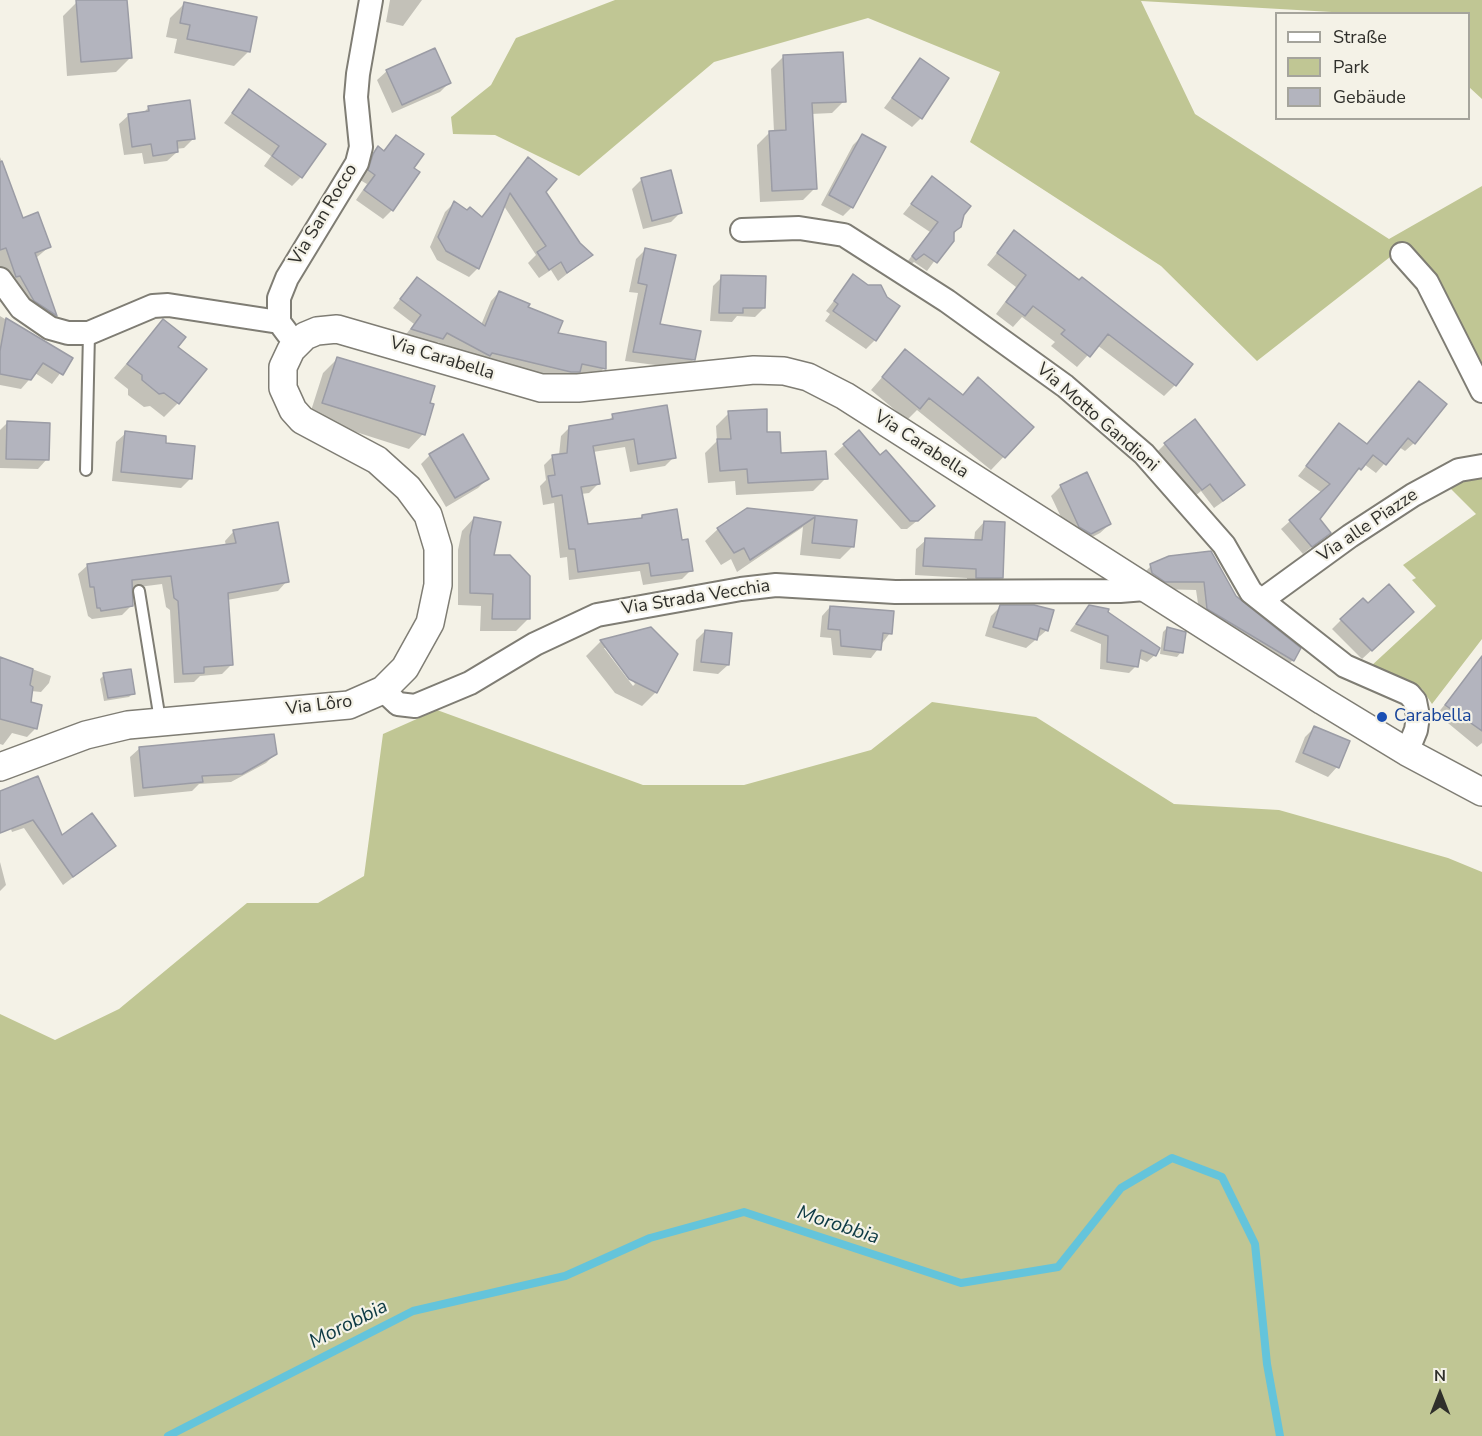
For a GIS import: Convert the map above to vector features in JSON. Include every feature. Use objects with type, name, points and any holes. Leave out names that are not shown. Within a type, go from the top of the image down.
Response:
[{"type":"street","name":"Via San Rocco","points":[[279,322],[279,298],[287,278],[357,163],[361,147],[356,97],[371,0]]},
{"type":"street","name":"Via Motto Gandioni","points":[[742,230],[799,228],[844,235],[947,301],[1065,386],[1144,454],[1224,545],[1247,588],[1288,623],[1345,666],[1400,688],[1409,694],[1415,701],[1418,716],[1416,730],[1407,752]]},
{"type":"street","points":[[1402,254],[1427,282],[1482,391]]},
{"type":"street","points":[[0,279],[21,308],[50,328],[68,333],[89,333],[153,306],[168,305],[279,322],[296,345]]},
{"type":"street","name":"Via Carabella","points":[[296,345],[317,331],[337,329],[499,377],[556,389],[754,370],[796,373],[845,396],[1145,589],[1407,752],[1482,792]]},
{"type":"street","name":"Via Lôro","points":[[0,767],[86,735],[160,721],[349,705],[383,690],[409,662],[430,623],[435,604],[440,566],[434,532],[418,501],[395,474],[357,448],[316,429],[293,410],[283,388],[282,379],[287,357],[296,345]]},
{"type":"street","name":"Via alle Piazze","points":[[1262,600],[1350,536],[1413,495],[1459,470],[1482,466]]},
{"type":"street","name":"Via Strada Vecchia","points":[[383,690],[398,704],[415,706],[470,684],[535,644],[597,615],[741,589],[776,585],[895,592],[1145,589]]},
{"type":"lane","points":[[86,470],[89,333]]},
{"type":"lane","points":[[139,591],[160,721]]},
{"type":"green space","points":[[615,0],[1482,0],[1482,99],[1470,88],[1470,12],[1332,12],[1141,1],[1195,114],[1389,239],[1482,186],[1482,391],[1399,250],[1257,361],[1161,266],[970,142],[1000,72],[868,18],[714,62],[579,176],[495,135],[453,134],[451,117],[491,85],[516,38]]},
{"type":"green space","points":[[1482,474],[1482,639],[1432,704],[1422,689],[1404,679],[1370,667],[1436,606],[1412,580],[1416,578],[1403,565],[1476,514],[1444,482]]},
{"type":"green space","points":[[932,702],[1036,717],[1174,804],[1279,810],[1448,858],[1482,872],[1482,1436],[0,1436],[0,1014],[55,1040],[119,1009],[247,903],[318,903],[364,876],[383,734],[437,710],[643,785],[744,785],[871,750]]},
{"type":"building","points":[[76,0],[127,0],[132,58],[81,62]]},
{"type":"building","points":[[184,2],[257,17],[250,52],[187,39],[190,25],[180,23]]},
{"type":"building","points":[[435,48],[451,83],[402,105],[386,70]]},
{"type":"building","points":[[843,52],[846,102],[812,103],[817,189],[772,191],[769,131],[786,130],[783,55]]},
{"type":"building","points":[[920,58],[949,78],[922,119],[892,98]]},
{"type":"building","points":[[249,89],[326,144],[302,178],[272,156],[279,146],[232,113]]},
{"type":"building","points":[[190,100],[195,139],[177,141],[178,152],[153,156],[151,144],[132,147],[128,114],[149,111],[148,106]]},
{"type":"building","points":[[862,134],[886,147],[853,208],[829,195]]},
{"type":"building","points":[[396,135],[424,154],[414,168],[420,172],[393,211],[364,190],[375,175],[368,170],[373,154],[378,146],[384,151]]},
{"type":"building","points":[[528,157],[557,179],[546,192],[580,243],[593,255],[567,273],[561,262],[549,270],[537,252],[546,246],[510,193],[479,269],[446,251],[438,237],[454,201],[467,210],[470,207],[482,217]]},
{"type":"building","points":[[2,161],[23,218],[38,212],[51,247],[35,253],[57,316],[34,301],[20,276],[16,277],[6,248],[0,250],[0,162]]},
{"type":"building","points":[[671,170],[682,213],[652,221],[641,178]]},
{"type":"building","points":[[932,176],[971,206],[964,215],[961,227],[954,232],[954,241],[937,263],[924,254],[916,260],[912,256],[938,222],[911,204]]},
{"type":"building","points":[[1014,230],[1079,280],[1082,277],[1193,364],[1176,386],[1108,334],[1090,357],[1061,334],[1065,330],[1033,306],[1025,316],[1006,302],[1026,275],[997,253]]},
{"type":"building","points":[[645,248],[676,255],[660,324],[701,331],[695,360],[633,352],[647,285],[638,283]]},
{"type":"building","points":[[853,274],[868,285],[881,285],[887,297],[900,306],[876,341],[833,311],[838,304],[834,301]]},
{"type":"building","points":[[721,275],[766,276],[765,308],[743,308],[743,313],[719,313]]},
{"type":"building","points":[[417,277],[485,326],[499,291],[530,304],[528,307],[563,321],[558,333],[606,342],[606,369],[582,364],[580,372],[571,372],[492,353],[490,356],[447,333],[443,339],[411,329],[421,315],[400,299]]},
{"type":"building","points":[[6,318],[73,358],[63,375],[43,363],[31,380],[0,374],[0,351]]},
{"type":"building","points":[[163,319],[186,337],[178,347],[207,369],[179,404],[164,393],[159,394],[142,380],[142,375],[127,364]]},
{"type":"building","points":[[905,349],[963,395],[978,377],[1034,427],[1005,458],[929,398],[920,409],[882,377]]},
{"type":"building","points":[[337,357],[435,386],[430,403],[434,404],[425,435],[322,403]]},
{"type":"building","points":[[1419,381],[1447,404],[1415,444],[1408,438],[1386,465],[1373,455],[1361,470],[1359,468],[1320,519],[1331,533],[1312,547],[1289,520],[1330,484],[1306,466],[1339,423],[1367,444]]},
{"type":"building","points":[[667,405],[676,458],[638,464],[634,439],[593,446],[600,484],[581,487],[588,524],[642,518],[642,515],[677,509],[682,540],[688,539],[693,571],[651,576],[649,563],[578,572],[575,549],[569,549],[562,495],[552,497],[548,476],[555,475],[552,455],[567,453],[569,426],[613,419],[612,414]]},
{"type":"building","points":[[767,409],[767,432],[780,432],[781,453],[826,451],[828,479],[748,483],[747,469],[720,471],[717,439],[731,439],[728,411]]},
{"type":"building","points":[[1195,419],[1245,485],[1223,501],[1210,484],[1202,490],[1164,443]]},
{"type":"building","points":[[7,421],[50,423],[49,460],[6,459]]},
{"type":"building","points":[[859,430],[880,455],[886,450],[935,506],[918,521],[910,521],[843,444]]},
{"type":"building","points":[[125,431],[166,436],[166,443],[195,446],[192,479],[121,472]]},
{"type":"building","points":[[463,434],[489,479],[455,498],[429,454]]},
{"type":"building","points":[[1087,472],[1111,524],[1091,534],[1079,527],[1060,485]]},
{"type":"building","points":[[747,508],[857,520],[854,547],[812,543],[815,517],[750,560],[744,548],[734,553],[717,528]]},
{"type":"building","points":[[474,517],[501,522],[494,555],[510,555],[530,576],[530,619],[492,619],[493,594],[470,593],[470,536]]},
{"type":"building","points":[[984,521],[1005,522],[1003,578],[976,578],[976,569],[923,566],[925,538],[982,540]]},
{"type":"building","points":[[278,522],[289,582],[228,593],[233,665],[204,667],[204,673],[183,674],[178,601],[174,598],[171,576],[132,580],[133,606],[101,611],[97,608],[94,587],[90,587],[87,564],[236,543],[233,530]]},
{"type":"building","points":[[1211,551],[1236,596],[1301,648],[1294,661],[1207,609],[1204,582],[1165,582],[1152,573],[1150,564],[1169,556]]},
{"type":"building","points":[[1389,584],[1414,612],[1372,651],[1340,619],[1363,598],[1368,603]]},
{"type":"building","points":[[1000,605],[1034,605],[1054,610],[1048,631],[1040,628],[1037,640],[993,627]]},
{"type":"building","points":[[1089,605],[1109,609],[1108,612],[1160,648],[1156,656],[1141,650],[1138,667],[1107,662],[1108,636],[1076,624]]},
{"type":"building","points":[[830,606],[894,611],[892,634],[883,633],[881,650],[841,646],[840,630],[828,629]]},
{"type":"building","points":[[651,627],[678,654],[657,693],[629,679],[600,640]]},
{"type":"building","points":[[1167,627],[1186,632],[1183,653],[1164,650]]},
{"type":"building","points":[[705,630],[732,633],[729,665],[701,662]]},
{"type":"building","points":[[1482,656],[1482,731],[1445,705]]},
{"type":"building","points":[[0,657],[33,669],[30,685],[33,687],[31,702],[42,705],[37,729],[0,719]]},
{"type":"building","points":[[131,669],[135,694],[108,698],[103,673]]},
{"type":"building","points":[[1314,726],[1350,741],[1339,768],[1303,753]]},
{"type":"building","points":[[274,734],[277,754],[242,774],[202,776],[203,782],[143,788],[139,747]]},
{"type":"building","points":[[38,776],[62,835],[92,813],[116,846],[73,877],[33,820],[0,833],[0,791]]},
{"type":"waterway","name":"Morobbia","points":[[168,1436],[413,1311],[565,1276],[650,1238],[744,1212],[961,1283],[1058,1267],[1121,1188],[1172,1158],[1222,1177],[1255,1244],[1267,1364],[1280,1436]]},
{"type":"place","name":"Carabella","points":[[1382,717]]}]
